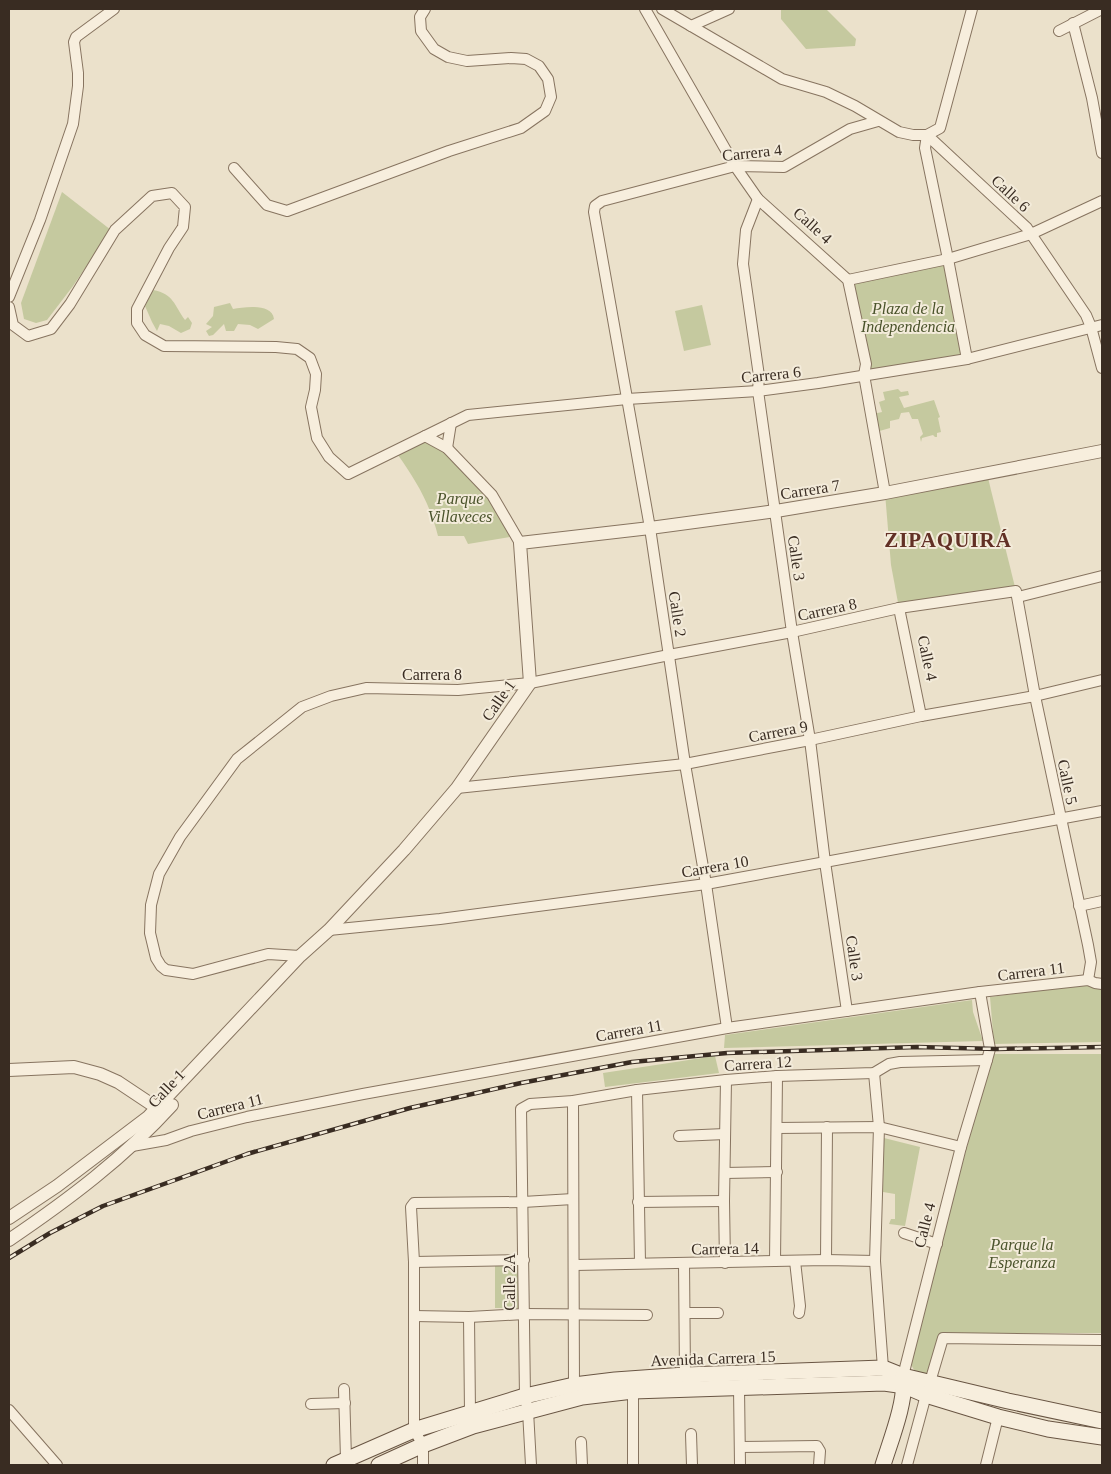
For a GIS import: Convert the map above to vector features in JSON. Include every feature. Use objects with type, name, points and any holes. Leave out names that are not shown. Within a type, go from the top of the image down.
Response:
[{"type":"main road","name":"Avenida Carrera 15","points":[[379,1465],[423,1445],[574,1385],[685,1375],[869,1370],[883,1368],[904,1381],[928,1388],[998,1417],[1048,1429],[1102,1437]]},
{"type":"main road","name":"Avenida Carrera 15","points":[[340,1462],[414,1430],[470,1413],[526,1403],[633,1391],[904,1381]]},
{"type":"main road","name":"Calle 4","points":[[883,1465],[902,1402],[904,1381]]},
{"type":"main road","name":"Avenida Carrera 15","points":[[928,1388],[1102,1421]]},
{"type":"street","points":[[9,298],[40,220],[73,124],[78,86],[74,42],[76,37],[114,9]]},
{"type":"street","points":[[234,168],[268,205],[287,211],[449,151],[522,128],[545,111],[551,97],[548,79],[539,66],[526,59],[510,58],[467,61],[448,57],[434,49],[421,31],[420,17],[425,9]]},
{"type":"street","name":"Calle 4","points":[[645,9],[735,166],[758,199],[848,280]]},
{"type":"street","points":[[662,9],[782,78],[826,92],[855,106],[899,132],[913,135],[927,135],[940,128],[972,9]]},
{"type":"street","points":[[691,26],[729,9]]},
{"type":"street","points":[[1059,31],[1102,9]]},
{"type":"street","points":[[1073,23],[1097,97],[1102,153]]},
{"type":"street","name":"Carrera 4","points":[[595,206],[602,201],[735,166],[784,167],[850,129],[878,121]]},
{"type":"street","points":[[927,135],[925,148],[967,359]]},
{"type":"street","name":"Calle 6","points":[[927,135],[1027,228],[1086,314],[1102,368]]},
{"type":"street","name":"Carrera 6","points":[[9,307],[13,325],[28,336],[51,329],[70,304],[116,230],[152,196],[172,193],[185,207],[182,227],[137,309],[137,323],[145,335],[164,346],[276,347],[297,349],[310,358],[316,374],[311,407],[317,438],[329,457],[348,474],[468,415],[627,399],[758,391],[818,383],[967,359],[1091,327]]},
{"type":"street","name":"Calle 3","points":[[758,199],[746,230],[743,264],[759,376],[758,391],[792,632],[810,740],[825,862],[847,1011]]},
{"type":"street","points":[[885,493],[864,375],[866,364],[848,280],[948,259],[1031,234],[1102,202]]},
{"type":"street","name":"Calle 2","points":[[595,206],[594,212],[650,528],[684,764],[706,884],[726,1028]]},
{"type":"street","points":[[1091,327],[1102,325]]},
{"type":"street","points":[[447,448],[451,424]]},
{"type":"street","name":"Calle 1","points":[[162,1110],[300,956],[327,932],[404,850],[457,788],[530,683],[520,544],[492,495],[447,448],[425,436]]},
{"type":"street","name":"Carrera 7","points":[[520,544],[776,511],[885,493],[1102,451]]},
{"type":"street","name":"Carrera 8","points":[[300,956],[268,954],[193,974],[166,970],[156,958],[150,933],[151,905],[159,874],[180,837],[236,759],[302,707],[331,696],[366,688],[458,690],[530,683],[792,632],[899,608],[1017,594],[1102,576]]},
{"type":"street","name":"Calle 5","points":[[1017,594],[1035,696],[1091,962],[1088,980]]},
{"type":"street","name":"Calle 4","points":[[899,608],[921,716]]},
{"type":"street","name":"Carrera 9","points":[[457,788],[684,764],[921,716],[1035,696],[1102,680]]},
{"type":"street","name":"Carrera 10","points":[[327,932],[706,884],[1102,811]]},
{"type":"street","points":[[1079,906],[1102,901]]},
{"type":"street","name":"Calle 1","points":[[9,1240],[85,1186],[132,1146],[150,1122],[306,961],[327,932]]},
{"type":"street","name":"Carrera 11","points":[[132,1146],[166,1140],[191,1131],[266,1113],[726,1028],[980,992],[1088,980],[1102,984]]},
{"type":"street","name":"Calle 4","points":[[904,1381],[961,1148],[990,1048],[980,992]]},
{"type":"street","name":"Carrera 12","points":[[530,1104],[573,1101],[637,1090],[726,1080],[777,1076],[874,1073],[889,1064],[900,1062],[987,1060]]},
{"type":"street","points":[[9,1070],[74,1067],[112,1079],[162,1110]]},
{"type":"street","points":[[874,1073],[880,1127],[876,1261],[883,1368]]},
{"type":"street","points":[[775,1261],[777,1076]]},
{"type":"street","points":[[726,1080],[724,1201],[726,1263]]},
{"type":"street","points":[[637,1090],[640,1264]]},
{"type":"street","points":[[573,1101],[574,1385]]},
{"type":"street","name":"Calle 2A","points":[[530,1104],[522,1109],[526,1403],[531,1465]]},
{"type":"street","points":[[150,1122],[157,1136],[166,1140]]},
{"type":"street","name":"Calle 1","points":[[9,1218],[57,1186],[127,1133],[150,1122]]},
{"type":"street","points":[[826,1260],[828,1127]]},
{"type":"street","points":[[777,1128],[880,1127],[961,1148]]},
{"type":"street","points":[[679,1136],[725,1134]]},
{"type":"street","points":[[725,1173],[777,1172]]},
{"type":"street","points":[[424,1465],[423,1445],[414,1430],[414,1262],[411,1207],[414,1203],[524,1202],[573,1199]]},
{"type":"street","points":[[638,1202],[724,1201]]},
{"type":"street","points":[[904,1232],[937,1244]]},
{"type":"street","points":[[414,1262],[524,1260]]},
{"type":"street","name":"Carrera 14","points":[[575,1265],[826,1260],[876,1261]]},
{"type":"street","points":[[795,1262],[800,1306],[799,1313]]},
{"type":"street","points":[[684,1264],[685,1375]]},
{"type":"street","points":[[685,1313],[718,1313]]},
{"type":"street","points":[[414,1316],[469,1317],[524,1314],[647,1315]]},
{"type":"street","points":[[469,1317],[470,1413]]},
{"type":"street","points":[[907,1465],[944,1338],[1102,1340]]},
{"type":"street","points":[[739,1388],[740,1465]]},
{"type":"street","points":[[340,1462],[345,1403],[344,1389]]},
{"type":"street","points":[[633,1391],[634,1465]]},
{"type":"street","points":[[310,1404],[345,1403]]},
{"type":"street","points":[[9,1410],[57,1465]]},
{"type":"street","points":[[986,1465],[998,1417]]},
{"type":"street","points":[[691,1434],[692,1465]]},
{"type":"street","points":[[581,1442],[582,1465]]},
{"type":"street","points":[[740,1447],[817,1446],[820,1451],[819,1465]]},
{"type":"green space","points":[[781,9],[826,9],[856,39],[855,46],[806,49],[781,19]]},
{"type":"green space","points":[[62,192],[111,230],[47,320],[36,323],[24,319],[21,303]]},
{"type":"green space","name":"Plaza de la Independencia","points":[[948,263],[965,354],[869,372],[851,281]]},
{"type":"green space","points":[[153,290],[169,297],[185,320],[188,317],[192,323],[190,329],[181,333],[169,326],[160,324],[157,331],[145,306]]},
{"type":"green space","points":[[230,303],[233,309],[263,308],[272,314],[274,319],[258,329],[250,325],[238,324],[234,331],[226,331],[224,324],[213,335],[209,336],[206,331],[212,327],[206,324],[213,316],[214,307]]},
{"type":"green space","points":[[702,305],[711,345],[684,351],[675,311]]},
{"type":"green space","points":[[898,389],[901,392],[908,391],[909,395],[899,397],[904,408],[934,400],[940,417],[938,418],[941,432],[937,433],[937,437],[933,435],[922,438],[921,442],[920,437],[923,434],[918,419],[912,419],[909,412],[901,413],[899,419],[890,421],[890,428],[876,432],[873,414],[882,412],[879,402],[885,400],[883,392]]},
{"type":"green space","name":"Parque Villaveces","points":[[425,441],[444,449],[489,497],[510,537],[468,544],[464,536],[438,536],[422,494],[398,455]]},
{"type":"green space","points":[[987,474],[1016,591],[899,608],[891,565],[885,493]]},
{"type":"green space","points":[[1084,984],[1095,986],[1102,990],[1102,1042],[994,1044],[990,997]]},
{"type":"green space","points":[[972,1000],[973,1012],[983,1041],[724,1048],[725,1035]]},
{"type":"green space","name":"Parque la Esperanza","points":[[992,1054],[1102,1054],[1102,1333],[940,1335],[929,1378],[913,1368],[911,1355]]},
{"type":"green space","points":[[715,1056],[719,1073],[605,1087],[603,1073]]},
{"type":"green space","points":[[884,1138],[920,1147],[905,1226],[889,1224],[891,1219],[895,1219],[895,1194],[883,1192]]},
{"type":"green space","points":[[495,1265],[519,1265],[521,1308],[495,1308]]},
{"type":"railway","points":[[9,1258],[50,1233],[103,1206],[247,1154],[410,1108],[521,1083],[632,1062],[727,1053],[917,1047],[997,1049],[1102,1047]]},
{"type":"district","name":"ZIPAQUIRÁ","points":[[948,540]]}]
